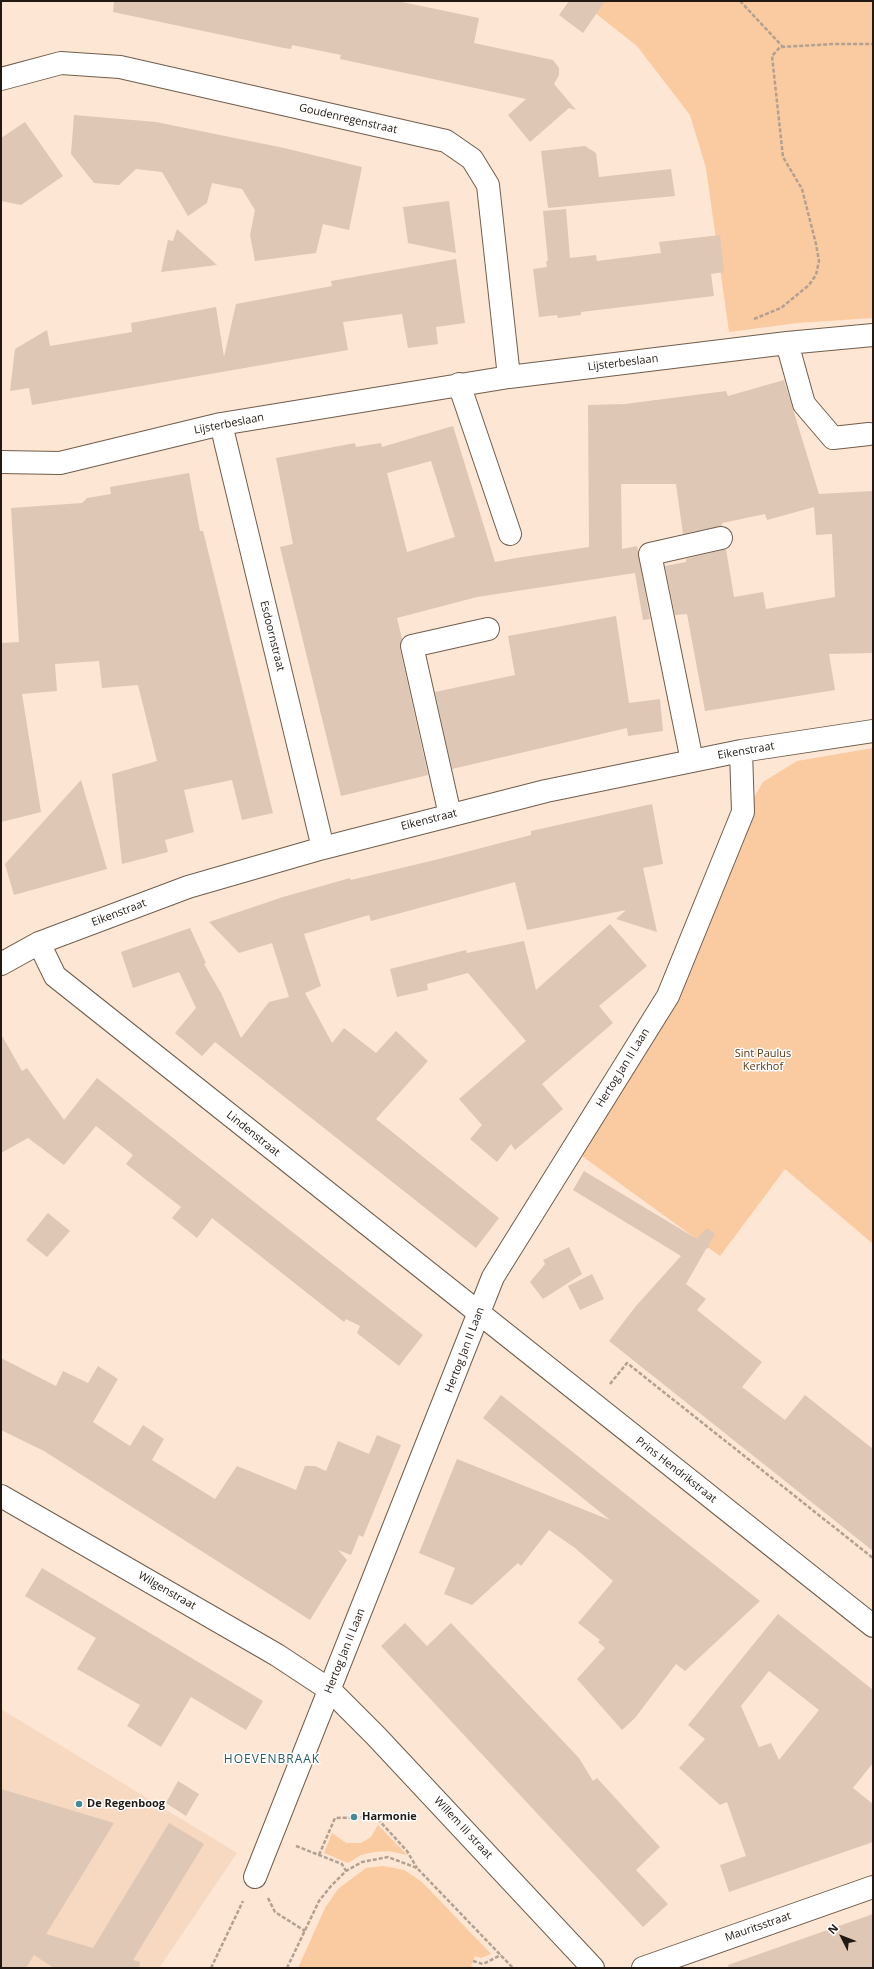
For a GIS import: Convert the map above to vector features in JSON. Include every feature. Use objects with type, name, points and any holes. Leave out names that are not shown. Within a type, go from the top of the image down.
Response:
[{"type":"street","name":"Goudenregenstraat","points":[[1,79],[61,63],[120,67],[446,141],[472,159],[488,185],[509,377]]},
{"type":"street","name":"Lijsterbeslaan","points":[[1,462],[60,463],[221,424],[459,384],[787,343],[873,335]]},
{"type":"street","points":[[787,343],[804,404],[833,438],[869,434]]},
{"type":"street","points":[[459,384],[510,534]]},
{"type":"street","name":"Esdoornstraat","points":[[221,424],[323,848]]},
{"type":"street","points":[[692,761],[650,554],[721,538]]},
{"type":"street","points":[[450,815],[412,646],[488,629]]},
{"type":"street","name":"Eikenstraat","points":[[1,964],[38,943],[188,888],[323,848],[546,791],[741,751],[873,731]]},
{"type":"street","name":"Hertog Jan II Laan","points":[[253,1880],[330,1690],[493,1277],[668,996],[743,812],[741,751]]},
{"type":"street","name":"Lindenstraat","points":[[38,943],[55,976],[479,1314]]},
{"type":"street","name":"Prins Hendrikstraat","points":[[479,1314],[873,1626]]},
{"type":"street","name":"Wilgenstraat","points":[[1,1496],[277,1655],[330,1690]]},
{"type":"street","name":"Willem III straat","points":[[330,1690],[376,1736],[593,1968]]},
{"type":"street","name":"Mauritsstraat","points":[[643,1968],[873,1887]]},
{"type":"path","points":[[740,1],[783,47]]},
{"type":"path","points":[[751,320],[781,308],[809,285],[816,275],[819,261],[802,189],[783,157],[772,56],[776,50],[783,47],[834,44],[873,44]]},
{"type":"path","points":[[594,1405],[626,1363],[873,1558]]},
{"type":"path","points":[[319,1855],[335,1818],[376,1817],[408,1851],[417,1868],[513,1968]]},
{"type":"path","points":[[271,1835],[342,1864],[346,1871]]},
{"type":"path","points":[[287,1968],[319,1901],[346,1871],[362,1862],[388,1857],[417,1868]]},
{"type":"path","points":[[211,1968],[253,1880],[270,1900],[275,1912],[305,1931]]},
{"type":"path","points":[[473,1961],[483,1964],[500,1955]]},
{"type":"shaded area","name":"De Regenboog","points":[[1,1709],[237,1853],[159,1968],[1,1968]]},
{"type":"green space","points":[[580,1],[873,1],[873,318],[797,323],[729,332],[706,168],[690,115],[637,46]]},
{"type":"green space","name":"Sint Paulus Kerkhof","points":[[873,748],[873,1244],[785,1169],[720,1256],[582,1156],[623,1086],[743,816],[763,782],[797,761]]},
{"type":"green space","points":[[378,1825],[407,1855],[389,1851],[375,1852],[361,1855],[348,1863],[324,1853],[332,1833],[346,1843],[361,1843],[371,1837]]},
{"type":"green space","points":[[383,1866],[404,1870],[422,1882],[491,1954],[481,1958],[475,1956],[471,1966],[477,1968],[298,1968],[325,1908],[338,1889],[366,1868]]},
{"type":"building","points":[[114,1],[397,1],[479,18],[474,43],[553,60],[559,68],[559,75],[554,84],[576,110],[569,108],[530,142],[508,115],[526,99],[340,59],[341,55],[292,45],[291,49],[284,48],[113,12]]},
{"type":"building","points":[[569,1],[605,1],[583,33],[559,15]]},
{"type":"building","points":[[74,115],[156,122],[284,148],[362,167],[349,230],[323,224],[316,253],[255,261],[250,235],[255,210],[242,189],[212,183],[207,203],[188,216],[162,172],[136,169],[119,185],[94,183],[71,154]]},
{"type":"building","points":[[25,122],[63,176],[21,205],[1,201],[1,138]]},
{"type":"building","points":[[585,146],[596,153],[599,177],[671,169],[675,196],[548,208],[541,151]]},
{"type":"building","points":[[449,201],[456,253],[408,243],[403,207]]},
{"type":"building","points":[[566,209],[570,258],[596,255],[597,261],[661,253],[659,242],[720,235],[724,272],[711,274],[714,296],[581,312],[581,315],[558,318],[557,315],[539,317],[533,269],[547,267],[546,261],[548,261],[543,211]]},
{"type":"building","points":[[177,229],[217,265],[161,272],[168,240],[173,241]]},
{"type":"building","points":[[456,259],[465,323],[436,327],[438,344],[408,348],[402,314],[343,322],[348,350],[32,405],[29,388],[10,391],[15,349],[47,330],[50,346],[132,332],[131,323],[216,307],[224,357],[236,304],[332,286],[331,281]]},
{"type":"building","points":[[784,380],[819,494],[873,491],[873,653],[829,654],[835,690],[705,711],[687,614],[675,615],[665,566],[686,562],[686,559],[726,549],[734,597],[763,592],[766,609],[835,597],[832,534],[816,535],[814,507],[767,520],[765,514],[722,523],[722,526],[683,534],[676,484],[621,484],[622,549],[637,546],[650,619],[643,620],[635,573],[477,597],[397,618],[402,639],[400,649],[428,775],[341,796],[280,547],[293,544],[276,458],[355,443],[356,447],[381,443],[382,447],[453,426],[495,562],[589,547],[588,405],[625,404],[726,391],[728,396]],"holes":[[[431,461],[455,537],[407,552],[387,473]]]},
{"type":"building","points":[[189,473],[200,531],[203,531],[273,813],[242,820],[232,780],[184,790],[194,832],[165,840],[168,852],[122,864],[112,774],[157,761],[138,685],[102,688],[99,661],[55,664],[57,691],[22,694],[41,812],[1,822],[1,643],[19,642],[11,508],[82,503],[87,498],[111,494],[110,487]]},
{"type":"building","points":[[616,616],[629,703],[660,699],[663,731],[628,736],[627,728],[452,769],[435,692],[515,675],[508,636]]},
{"type":"building","points":[[81,780],[107,869],[14,895],[5,864]]},
{"type":"building","points":[[652,804],[663,864],[643,868],[657,932],[616,919],[626,910],[527,930],[515,882],[371,921],[369,915],[304,934],[321,986],[305,993],[332,1043],[344,1028],[376,1053],[396,1031],[428,1061],[376,1119],[499,1218],[476,1248],[215,1042],[202,1056],[175,1033],[196,1008],[179,972],[133,988],[121,952],[190,928],[206,963],[204,964],[221,993],[241,1038],[269,1002],[289,997],[272,943],[239,953],[209,922],[283,897],[350,878],[351,880],[439,859],[531,835],[531,831]]},
{"type":"building","points":[[610,924],[647,966],[599,1006],[613,1023],[542,1084],[563,1109],[515,1150],[511,1144],[497,1162],[470,1139],[482,1125],[459,1099],[526,1041],[468,973],[427,984],[428,990],[397,997],[390,969],[466,950],[467,953],[524,941],[536,990]]},
{"type":"building","points":[[1,1034],[22,1071],[27,1068],[64,1120],[97,1078],[423,1335],[399,1366],[357,1333],[360,1326],[346,1319],[344,1322],[212,1218],[197,1238],[172,1218],[181,1207],[126,1164],[133,1155],[96,1126],[64,1165],[28,1138],[1,1153]]},
{"type":"building","points":[[584,1171],[697,1239],[707,1228],[715,1234],[708,1246],[710,1247],[706,1249],[686,1284],[706,1299],[697,1310],[762,1362],[742,1387],[785,1420],[805,1395],[873,1449],[873,1551],[609,1341],[636,1306],[681,1256],[573,1190]]},
{"type":"building","points":[[48,1213],[70,1231],[47,1257],[26,1240]]},
{"type":"building","points":[[569,1247],[582,1274],[543,1299],[530,1282],[545,1264],[543,1260]]},
{"type":"building","points":[[592,1274],[604,1299],[580,1310],[568,1286]]},
{"type":"building","points":[[1,1358],[56,1386],[63,1371],[88,1383],[98,1366],[118,1379],[93,1422],[130,1446],[143,1425],[164,1439],[152,1460],[215,1499],[237,1466],[296,1490],[305,1466],[315,1466],[326,1471],[338,1441],[369,1454],[377,1435],[401,1445],[363,1537],[359,1535],[351,1555],[338,1550],[347,1560],[310,1620],[44,1451],[1,1430]]},
{"type":"building","points":[[501,1395],[760,1601],[685,1671],[676,1664],[635,1718],[622,1730],[577,1679],[605,1648],[598,1642],[600,1640],[578,1623],[613,1581],[575,1548],[549,1530],[521,1566],[518,1563],[472,1605],[444,1594],[455,1568],[419,1553],[457,1459],[610,1520],[483,1418]]},
{"type":"building","points":[[42,1568],[263,1701],[246,1730],[191,1697],[161,1747],[127,1726],[140,1705],[77,1669],[96,1638],[25,1596]]},
{"type":"building","points":[[778,1614],[873,1690],[873,1763],[853,1788],[873,1804],[873,1842],[729,1892],[720,1865],[746,1856],[727,1802],[720,1805],[679,1768],[705,1739],[688,1725]],"holes":[[[769,1671],[819,1710],[779,1760],[771,1743],[759,1747],[741,1706]]]},
{"type":"building","points":[[405,1623],[427,1646],[451,1623],[579,1758],[593,1781],[597,1778],[660,1847],[636,1870],[668,1904],[643,1927],[381,1646]]},
{"type":"building","points":[[178,1781],[199,1794],[186,1816],[166,1803]]},
{"type":"building","points":[[1,1789],[114,1823],[46,1934],[93,1948],[169,1823],[204,1844],[133,1960],[140,1962],[139,1968],[54,1968],[34,1955],[26,1968],[1,1968]]},
{"type":"building","points":[[873,1914],[873,1968],[729,1968],[728,1965]]},
{"type":"place","name":"De Regenboog","points":[[79,1804]]},
{"type":"place","name":"Harmonie","points":[[354,1817]]},
{"type":"district","name":"HOEVENBRAAK","points":[[272,1760]]}]
